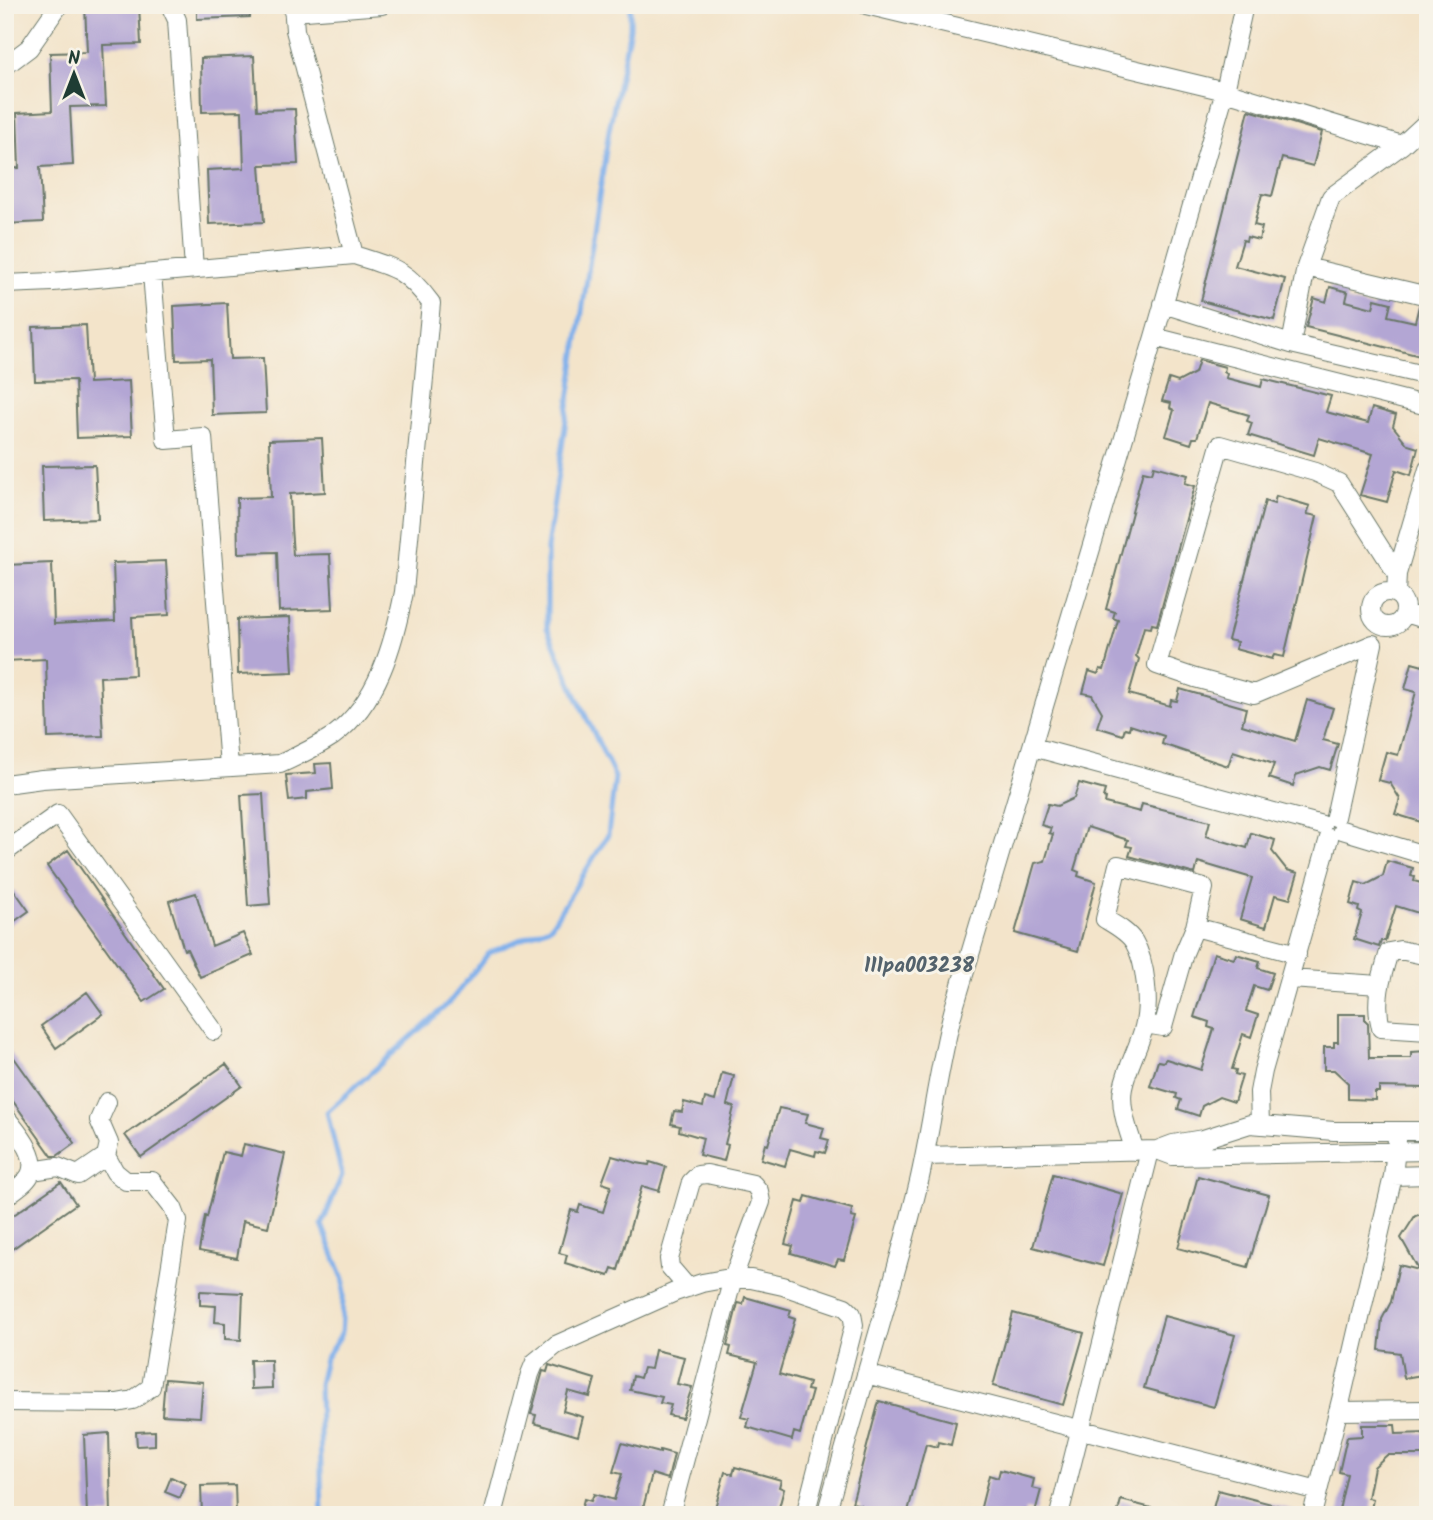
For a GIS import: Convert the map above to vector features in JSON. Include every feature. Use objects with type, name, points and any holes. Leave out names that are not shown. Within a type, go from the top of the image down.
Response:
[{"type":"street","points":[[5,66],[29,48],[59,5]]},
{"type":"street","points":[[170,5],[177,20],[194,269]]},
{"type":"street","points":[[354,255],[295,30],[293,9],[382,5]]},
{"type":"street","points":[[866,5],[1225,90],[1402,145]]},
{"type":"street","points":[[825,1515],[905,1236],[925,1156],[939,1065],[946,1038],[1154,337],[1225,90],[1244,5]]},
{"type":"street","points":[[1291,344],[1306,268],[1331,197],[1402,145],[1428,121]]},
{"type":"street","points":[[5,284],[152,274],[354,255],[401,270],[431,303],[404,592],[397,629],[379,677],[361,708],[335,734],[280,764],[5,784]]},
{"type":"street","points":[[1306,268],[1428,296]]},
{"type":"street","points":[[152,274],[166,440],[203,437],[229,766]]},
{"type":"street","points":[[1163,304],[1291,344],[1428,376]]},
{"type":"street","points":[[1154,337],[1428,406]]},
{"type":"street","points":[[1373,644],[1254,694],[1157,665],[1220,445],[1315,472],[1339,483],[1397,574]]},
{"type":"street","points":[[1396,594],[1397,574],[1428,470]]},
{"type":"street","points":[[1391,592],[1404,602],[1405,614],[1393,625],[1382,625],[1373,618],[1372,602],[1380,594],[1391,592]]},
{"type":"street","points":[[1405,614],[1428,620]]},
{"type":"street","points":[[1273,1153],[1277,1139],[1266,1124],[1261,1082],[1332,827],[1373,644],[1382,625]]},
{"type":"street","points":[[1032,747],[1332,827],[1428,856]]},
{"type":"street","points":[[5,852],[58,814],[214,1031]]},
{"type":"street","points":[[1059,1515],[1147,1151],[1124,1110],[1122,1089],[1145,1024],[1146,984],[1142,960],[1133,940],[1105,919],[1118,865],[1204,888],[1195,927],[1184,953],[1163,1027],[1145,1024]]},
{"type":"street","points":[[1195,927],[1297,954]]},
{"type":"street","points":[[1428,956],[1400,950],[1389,951],[1379,985],[1378,1017],[1381,1028],[1428,1031]]},
{"type":"street","points":[[1290,979],[1379,985]]},
{"type":"street","points":[[5,1402],[117,1403],[133,1400],[151,1387],[178,1221],[173,1208],[152,1181],[126,1181],[115,1172],[106,1156],[109,1143],[99,1120],[107,1102]]},
{"type":"street","points":[[5,1116],[30,1151],[33,1164],[30,1177],[5,1196]]},
{"type":"street","points":[[1147,1151],[1203,1139],[1233,1129],[1266,1124],[1334,1131],[1428,1131]]},
{"type":"street","points":[[1233,1129],[1232,1141],[1236,1154]]},
{"type":"street","points":[[1312,1515],[1393,1176],[1398,1131]]},
{"type":"street","points":[[925,1156],[1147,1151],[1173,1156],[1428,1151]]},
{"type":"street","points":[[32,1171],[58,1167],[78,1175],[106,1156]]},
{"type":"street","points":[[670,1515],[733,1278],[761,1202],[759,1191],[753,1184],[707,1174],[698,1175],[691,1182],[669,1259],[670,1267],[688,1288]]},
{"type":"street","points":[[1393,1176],[1428,1175]]},
{"type":"street","points":[[493,1515],[536,1362],[556,1345],[688,1288],[733,1278],[783,1286],[845,1307],[852,1314],[854,1325],[805,1515]]},
{"type":"street","points":[[866,1374],[1318,1491]]},
{"type":"street","points":[[1338,1411],[1428,1410]]},
{"type":"building","points":[[85,5],[139,5],[141,44],[103,45],[106,106],[70,107],[73,165],[40,167],[43,222],[5,224],[5,169],[19,168],[17,113],[52,111],[50,53],[87,52]]},
{"type":"building","points":[[197,5],[249,5],[250,17],[197,19]]},
{"type":"building","points":[[254,56],[257,110],[295,109],[298,164],[260,165],[264,222],[209,224],[207,170],[244,168],[242,111],[202,112],[201,58]]},
{"type":"building","points":[[1249,110],[1322,132],[1313,166],[1282,158],[1272,196],[1262,194],[1254,225],[1262,227],[1259,240],[1247,237],[1246,241],[1243,240],[1235,266],[1285,279],[1274,320],[1201,301]]},
{"type":"building","points":[[1330,287],[1348,292],[1346,301],[1373,308],[1375,299],[1391,303],[1388,316],[1415,322],[1419,306],[1428,307],[1428,358],[1306,327],[1314,298],[1326,302]]},
{"type":"building","points":[[227,303],[230,359],[263,358],[266,413],[212,415],[210,359],[176,360],[174,306]]},
{"type":"building","points":[[86,325],[89,383],[129,381],[132,436],[77,438],[75,380],[35,381],[33,327]]},
{"type":"building","points":[[1199,360],[1225,367],[1226,378],[1261,387],[1263,379],[1331,396],[1326,412],[1368,423],[1372,408],[1396,415],[1393,426],[1408,445],[1418,448],[1411,475],[1396,470],[1387,502],[1360,495],[1373,454],[1319,438],[1314,455],[1248,435],[1252,423],[1247,421],[1249,415],[1208,403],[1197,438],[1193,438],[1191,444],[1166,436],[1174,410],[1170,408],[1171,403],[1162,401],[1169,379],[1178,382],[1195,373]]},
{"type":"building","points":[[322,438],[325,492],[290,494],[291,527],[293,555],[330,554],[333,609],[279,611],[277,552],[238,553],[237,498],[271,497],[269,440]]},
{"type":"building","points":[[95,465],[98,519],[44,521],[42,466]]},
{"type":"building","points":[[1154,466],[1188,475],[1185,483],[1195,486],[1157,625],[1144,627],[1136,656],[1139,659],[1129,694],[1170,706],[1171,700],[1177,701],[1180,689],[1246,708],[1242,725],[1295,741],[1307,700],[1333,708],[1323,740],[1338,744],[1330,770],[1320,767],[1296,775],[1293,786],[1269,778],[1274,764],[1233,751],[1228,766],[1162,744],[1164,736],[1130,725],[1129,729],[1125,728],[1123,735],[1097,727],[1102,712],[1092,695],[1083,693],[1089,671],[1098,674],[1100,669],[1104,670],[1118,620],[1113,618],[1115,612],[1106,609],[1143,471],[1152,473]]},
{"type":"building","points":[[1276,496],[1310,506],[1307,514],[1317,516],[1284,657],[1274,655],[1272,659],[1235,649],[1237,642],[1228,640],[1265,501],[1274,504]]},
{"type":"building","points":[[166,561],[169,615],[132,617],[135,675],[100,677],[103,736],[48,738],[46,659],[5,661],[5,565],[52,563],[54,624],[115,621],[113,563]]},
{"type":"building","points":[[290,617],[293,672],[238,674],[237,619]]},
{"type":"building","points":[[1412,663],[1423,666],[1424,663],[1428,664],[1428,765],[1424,779],[1428,780],[1428,816],[1424,815],[1421,822],[1395,814],[1400,799],[1390,783],[1378,780],[1386,752],[1398,755],[1416,692],[1405,689]]},
{"type":"building","points":[[331,763],[333,789],[307,792],[307,799],[289,801],[286,775],[316,773],[315,764]]},
{"type":"building","points":[[1079,783],[1105,790],[1105,803],[1140,812],[1142,804],[1210,821],[1206,836],[1247,848],[1251,833],[1275,840],[1272,851],[1287,870],[1298,873],[1290,899],[1275,895],[1266,927],[1240,919],[1252,878],[1198,862],[1195,874],[1129,856],[1132,847],[1126,846],[1128,840],[1087,827],[1074,870],[1079,872],[1078,876],[1096,882],[1078,951],[1015,933],[1035,863],[1045,861],[1053,834],[1049,833],[1051,828],[1041,825],[1048,804],[1057,806],[1074,798]]},
{"type":"building","points":[[263,794],[270,904],[248,906],[241,795]]},
{"type":"building","points":[[68,850],[164,989],[144,1002],[47,866]]},
{"type":"building","points":[[1387,861],[1413,868],[1411,876],[1415,877],[1414,881],[1428,885],[1428,916],[1396,906],[1385,941],[1381,941],[1379,947],[1354,939],[1362,913],[1358,911],[1359,907],[1350,904],[1356,882],[1366,885],[1383,876]]},
{"type":"building","points":[[14,890],[29,911],[5,928],[5,896]]},
{"type":"building","points":[[196,893],[212,946],[243,933],[253,955],[200,977],[187,949],[184,950],[169,901]]},
{"type":"building","points":[[1214,953],[1234,959],[1236,954],[1260,961],[1258,968],[1273,973],[1267,990],[1254,986],[1246,1011],[1258,1015],[1251,1037],[1243,1034],[1232,1069],[1236,1070],[1235,1074],[1242,1076],[1234,1102],[1219,1097],[1202,1106],[1199,1116],[1178,1109],[1181,1100],[1176,1098],[1177,1094],[1150,1086],[1158,1061],[1163,1062],[1166,1059],[1201,1070],[1214,1029],[1208,1027],[1209,1022],[1194,1017]]},
{"type":"building","points":[[87,992],[103,1014],[56,1048],[41,1026]]},
{"type":"building","points":[[1338,1014],[1365,1014],[1368,1023],[1369,1058],[1411,1058],[1411,1052],[1428,1051],[1428,1088],[1379,1087],[1379,1092],[1375,1092],[1375,1100],[1348,1099],[1348,1083],[1334,1070],[1324,1070],[1324,1047],[1334,1047],[1334,1042],[1338,1042]]},
{"type":"building","points":[[5,1045],[75,1143],[57,1156],[52,1156],[5,1090]]},
{"type":"building","points":[[226,1064],[242,1086],[141,1157],[125,1135]]},
{"type":"building","points":[[722,1073],[734,1076],[727,1105],[734,1107],[725,1144],[728,1145],[724,1161],[699,1155],[703,1138],[679,1131],[680,1126],[671,1124],[674,1111],[682,1112],[684,1102],[703,1107],[705,1098],[715,1101]]},
{"type":"building","points":[[779,1108],[808,1114],[805,1123],[824,1128],[821,1138],[829,1140],[825,1153],[816,1151],[815,1156],[790,1149],[785,1166],[761,1159]]},
{"type":"building","points":[[244,1144],[285,1154],[268,1227],[243,1221],[237,1258],[199,1251],[205,1216],[207,1217],[223,1152],[241,1156]]},
{"type":"building","points":[[612,1156],[666,1167],[659,1191],[642,1186],[618,1270],[612,1268],[609,1276],[565,1263],[567,1255],[559,1253],[571,1210],[578,1212],[580,1205],[603,1212],[611,1186],[602,1183]]},
{"type":"building","points":[[1053,1174],[1123,1194],[1103,1266],[1033,1247]]},
{"type":"building","points":[[1198,1176],[1269,1195],[1248,1267],[1178,1248]]},
{"type":"building","points":[[61,1182],[76,1204],[5,1254],[5,1221]]},
{"type":"building","points":[[806,1196],[852,1209],[851,1217],[856,1218],[844,1260],[838,1259],[835,1266],[791,1253],[793,1246],[785,1244],[797,1201],[804,1203]]},
{"type":"building","points":[[1428,1212],[1428,1288],[1422,1338],[1428,1339],[1428,1374],[1404,1378],[1400,1353],[1379,1350],[1382,1319],[1391,1302],[1399,1265],[1419,1270],[1401,1238],[1415,1216]]},
{"type":"building","points":[[200,1291],[243,1293],[241,1340],[225,1339],[225,1323],[215,1322],[216,1306],[200,1305]]},
{"type":"building","points":[[745,1297],[791,1310],[789,1317],[795,1319],[779,1374],[809,1383],[807,1390],[812,1391],[800,1434],[794,1432],[792,1440],[747,1427],[749,1419],[741,1417],[757,1362],[729,1355],[731,1347],[727,1346],[738,1303],[743,1304]]},
{"type":"building","points":[[1013,1313],[1084,1333],[1063,1405],[993,1386]]},
{"type":"building","points":[[1164,1316],[1235,1335],[1214,1407],[1144,1388]]},
{"type":"building","points":[[655,1350],[684,1357],[677,1384],[692,1387],[682,1418],[668,1415],[671,1405],[660,1403],[662,1397],[630,1390],[633,1376],[640,1378],[643,1368],[651,1369]]},
{"type":"building","points":[[250,1360],[271,1360],[272,1388],[251,1389]]},
{"type":"building","points":[[549,1365],[595,1379],[590,1397],[568,1391],[563,1411],[583,1417],[578,1436],[534,1423],[536,1415],[531,1414],[543,1371],[547,1372]]},
{"type":"building","points":[[165,1379],[203,1382],[200,1417],[162,1415]]},
{"type":"building","points":[[879,1401],[956,1422],[951,1445],[938,1442],[937,1447],[926,1444],[907,1515],[858,1515],[861,1505],[852,1503]]},
{"type":"building","points":[[1362,1425],[1395,1425],[1396,1434],[1428,1433],[1428,1455],[1387,1455],[1374,1467],[1368,1498],[1373,1499],[1370,1515],[1338,1515],[1347,1474],[1339,1472],[1347,1437],[1362,1436]]},
{"type":"building","points":[[155,1431],[155,1445],[137,1446],[136,1432]]},
{"type":"building","points":[[109,1433],[111,1515],[87,1515],[84,1435]]},
{"type":"building","points":[[622,1443],[674,1454],[668,1479],[652,1474],[643,1508],[651,1511],[650,1515],[580,1515],[584,1499],[591,1501],[594,1494],[614,1500],[622,1474],[613,1472]]},
{"type":"building","points":[[735,1467],[781,1480],[779,1487],[784,1489],[777,1515],[713,1515],[725,1472],[733,1474]]},
{"type":"building","points":[[1000,1470],[1034,1479],[1032,1488],[1041,1490],[1035,1512],[1026,1510],[1025,1515],[979,1515],[989,1475],[998,1478]]},
{"type":"building","points":[[171,1477],[186,1484],[180,1498],[165,1492]]},
{"type":"building","points":[[235,1485],[236,1515],[202,1515],[201,1486]]},
{"type":"building","points":[[1218,1490],[1294,1510],[1293,1515],[1221,1515],[1212,1512]]},
{"type":"building","points":[[1121,1500],[1159,1510],[1159,1515],[1117,1515]]},
{"type":"waterway","points":[[322,1515],[319,1384],[325,1359],[341,1335],[344,1281],[322,1225],[342,1175],[327,1112],[448,1004],[489,953],[551,926],[608,835],[615,777],[547,628],[547,548],[609,130],[630,28],[630,5]]},
{"type":"district","name":"111pa003238","points":[[919,966]]}]
